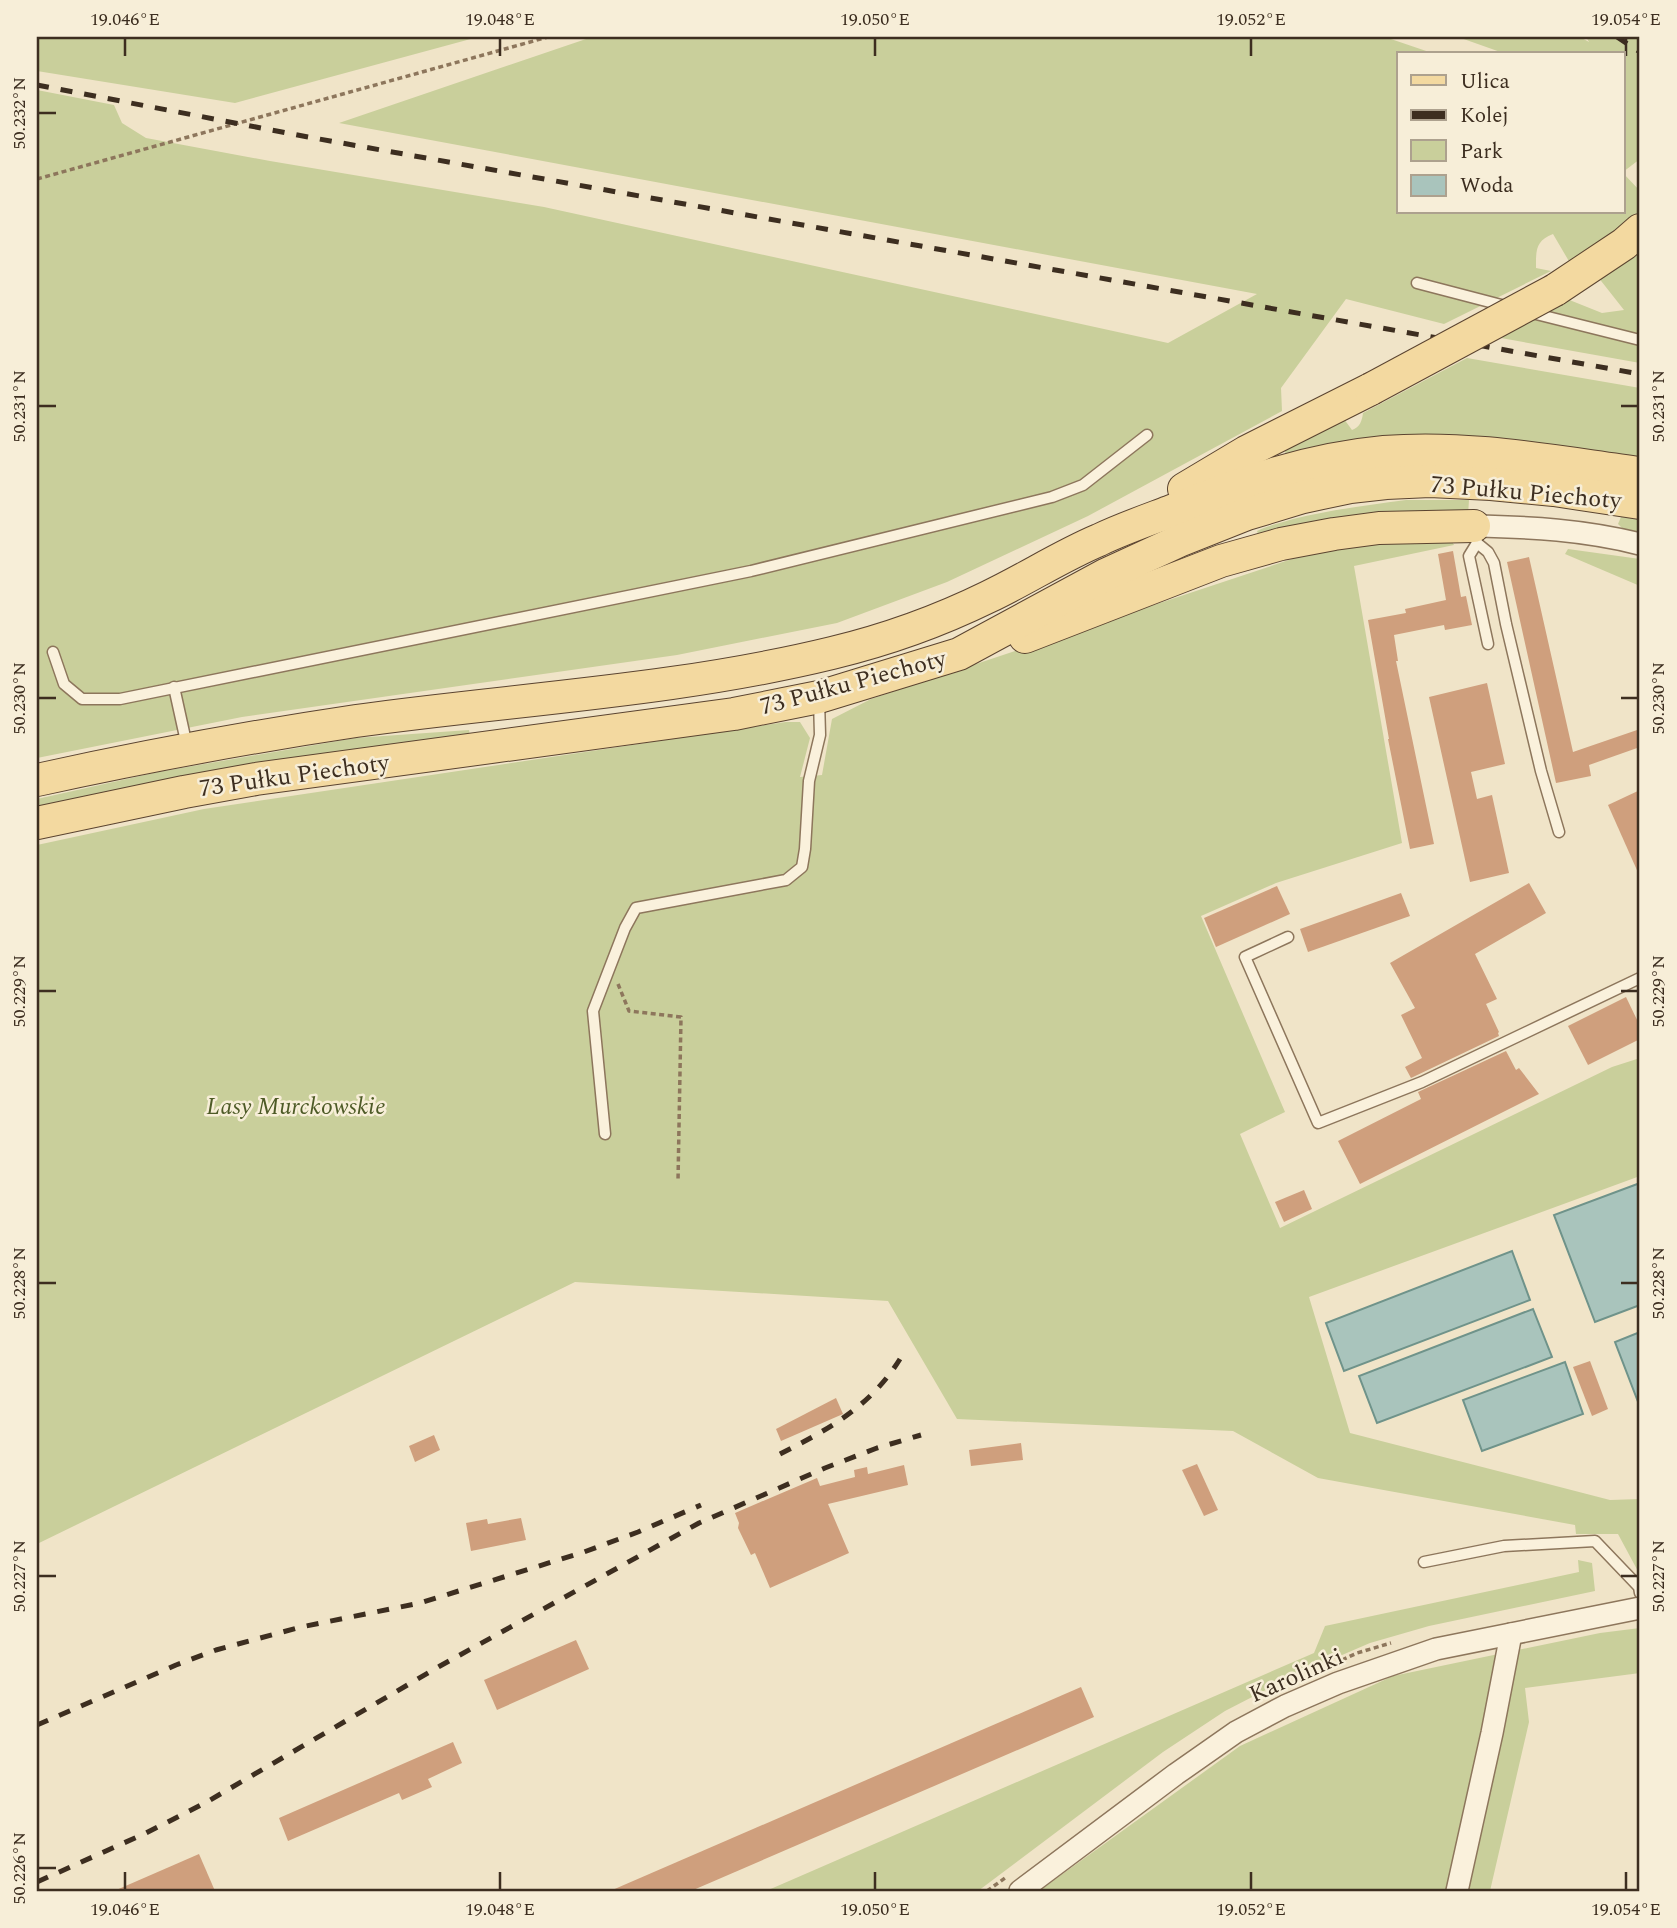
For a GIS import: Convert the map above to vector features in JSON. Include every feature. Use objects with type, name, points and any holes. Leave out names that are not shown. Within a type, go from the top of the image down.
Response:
[{"type":"main road","points":[[1097,540],[1246,452],[1555,290],[1624,244],[1640,230]]},
{"type":"main road","name":"73 Pułku Piechoty","points":[[37,780],[356,721],[649,687],[745,672],[834,653],[906,632],[952,613],[1097,540],[1232,486],[1312,464],[1373,454],[1446,452],[1522,457],[1640,473]]},
{"type":"main road","name":"73 Pułku Piechoty","points":[[37,823],[256,779],[734,713],[819,697],[959,654],[1105,575],[1247,514],[1303,497],[1350,487],[1430,481],[1491,484],[1555,490],[1640,503]]},
{"type":"main road","points":[[959,654],[1025,637],[1221,561],[1281,544],[1379,528],[1476,534]]},
{"type":"street","name":"73 Pułku Piechoty","points":[[1476,534],[1552,528],[1640,544]]},
{"type":"street","name":"Karolinki","points":[[1020,1891],[1236,1732],[1338,1683],[1436,1649],[1640,1608]]},
{"type":"street","points":[[1457,1891],[1511,1634]]},
{"type":"lane","points":[[1417,283],[1640,340]]},
{"type":"lane","points":[[52,652],[64,684],[82,699],[120,699],[751,571],[1052,497],[1083,485],[1147,435]]},
{"type":"lane","points":[[1476,534],[1469,556],[1488,645]]},
{"type":"lane","points":[[1476,534],[1494,563],[1541,771],[1559,832]]},
{"type":"lane","points":[[174,687],[188,750]]},
{"type":"lane","points":[[605,1134],[593,1011],[625,928],[636,908],[786,880],[802,867],[809,781],[820,735],[819,697]]},
{"type":"lane","points":[[1288,937],[1245,957],[1318,1123],[1422,1082],[1640,978]]},
{"type":"lane","points":[[1424,1562],[1504,1546],[1595,1541],[1639,1587],[1640,1593]]},
{"type":"path","points":[[37,179],[548,37]]},
{"type":"path","points":[[611,966],[629,1011],[681,1017],[678,1181]]},
{"type":"green space","points":[[37,37],[478,37],[235,103],[37,71]]},
{"type":"green space","points":[[1385,37],[1429,52],[1397,52],[1397,214],[1624,214],[1624,174],[1640,191],[1640,210],[1619,230],[1570,263],[1553,234],[1547,237],[1538,247],[1536,268],[1551,271],[1444,324],[1346,299],[1281,388],[1282,411],[1088,516],[947,582],[837,623],[677,655],[242,717],[37,758],[37,90],[114,105],[122,123],[146,138],[544,207],[1168,343],[1257,294],[339,123],[586,39]]},
{"type":"green space","points":[[1458,37],[1580,37],[1589,42],[1586,37],[1640,37],[1640,159],[1624,171],[1624,52],[1500,52]]},
{"type":"green space","points":[[1640,245],[1640,363],[1501,338],[1567,299],[1602,313],[1624,310],[1598,277]]},
{"type":"green space","points":[[1467,358],[1640,388],[1640,458],[1512,439],[1444,434],[1367,439],[1287,456],[1283,448],[1344,419],[1352,430],[1355,429],[1363,413]]},
{"type":"green space","points":[[1406,500],[1469,500],[1468,515],[1260,540],[1257,531],[1307,516]]},
{"type":"green space","points":[[1621,517],[1640,518],[1640,534],[1624,530],[1618,524]]},
{"type":"green space","name":"Lasy Murckowskie","points":[[1450,538],[1454,545],[1354,566],[1402,843],[1276,883],[1201,916],[1285,1112],[1240,1134],[1280,1228],[1612,1067],[1640,1058],[1640,1176],[1309,1297],[1350,1433],[1610,1500],[1640,1499],[1640,1575],[1618,1534],[1576,1534],[1575,1525],[1318,1478],[1233,1431],[957,1419],[888,1301],[575,1282],[37,1544],[37,845],[204,809],[786,722],[800,722],[810,738],[800,777],[822,775],[832,719],[871,699],[1322,549]]},
{"type":"green space","points":[[1568,549],[1640,559],[1640,586],[1565,554]]},
{"type":"green space","points":[[469,730],[470,736],[37,810],[37,799],[158,772],[355,738]]},
{"type":"green space","points":[[1578,1560],[1592,1563],[1595,1591],[1429,1626],[1370,1643],[1291,1677],[1225,1711],[1163,1752],[978,1891],[766,1891],[1314,1653],[1325,1626],[1579,1572]]},
{"type":"green space","points":[[1640,1628],[1640,1673],[1525,1688],[1529,1722],[1490,1891],[1039,1891],[1240,1746],[1393,1676],[1600,1633]]},
{"type":"water","points":[[1640,1183],[1640,1305],[1595,1322],[1554,1215]]},
{"type":"water","points":[[1512,1251],[1530,1300],[1344,1371],[1326,1323]]},
{"type":"water","points":[[1533,1309],[1552,1357],[1377,1423],[1359,1376]]},
{"type":"water","points":[[1640,1332],[1640,1407],[1615,1342]]},
{"type":"water","points":[[1565,1362],[1583,1414],[1482,1451],[1463,1400]]},
{"type":"building","points":[[1453,551],[1461,597],[1466,596],[1472,625],[1445,630],[1444,625],[1394,635],[1396,661],[1434,844],[1410,849],[1368,620],[1406,613],[1405,609],[1446,600],[1438,554]]},
{"type":"building","points":[[1529,557],[1573,752],[1640,729],[1640,747],[1589,765],[1591,776],[1556,783],[1507,562]]},
{"type":"building","points":[[1487,683],[1505,764],[1471,772],[1477,799],[1492,795],[1509,873],[1470,882],[1429,697]]},
{"type":"building","points":[[1640,790],[1640,877],[1608,805]]},
{"type":"building","points":[[1529,883],[1546,913],[1475,954],[1497,999],[1486,1004],[1499,1036],[1411,1078],[1405,1067],[1422,1058],[1401,1015],[1415,1008],[1390,963]]},
{"type":"building","points":[[1277,886],[1290,914],[1216,947],[1204,918]]},
{"type":"building","points":[[1401,893],[1410,916],[1308,952],[1300,929]]},
{"type":"building","points":[[1626,997],[1640,1026],[1640,1039],[1588,1065],[1568,1026]]},
{"type":"building","points":[[1506,1051],[1516,1070],[1519,1068],[1539,1094],[1360,1184],[1338,1141],[1421,1099],[1418,1092]]},
{"type":"building","points":[[1304,1190],[1312,1209],[1284,1222],[1275,1202]]},
{"type":"building","points":[[1590,1361],[1608,1409],[1592,1416],[1573,1367]]},
{"type":"building","points":[[836,1398],[843,1414],[781,1441],[776,1429]]},
{"type":"building","points":[[434,1435],[440,1450],[415,1462],[409,1446]]},
{"type":"building","points":[[1021,1443],[1023,1460],[971,1466],[969,1450]]},
{"type":"building","points":[[1197,1464],[1218,1510],[1204,1516],[1182,1470]]},
{"type":"building","points":[[904,1465],[908,1485],[828,1504],[849,1553],[770,1588],[755,1553],[751,1555],[738,1528],[735,1513],[817,1478],[820,1486],[855,1477],[854,1470],[867,1467],[868,1474]]},
{"type":"building","points":[[521,1518],[526,1540],[471,1551],[466,1523],[487,1519],[488,1524]]},
{"type":"building","points":[[576,1640],[589,1669],[497,1710],[484,1680]]},
{"type":"building","points":[[1081,1687],[1094,1717],[691,1891],[610,1891]]},
{"type":"building","points":[[453,1742],[462,1763],[428,1779],[432,1787],[402,1800],[399,1793],[288,1841],[279,1818]]},
{"type":"building","points":[[199,1854],[215,1891],[114,1891]]},
{"type":"railway","points":[[1617,37],[1640,52]]},
{"type":"railway","points":[[37,85],[308,137],[1640,374]]},
{"type":"railway","points":[[780,1454],[832,1426],[862,1404],[900,1359]]},
{"type":"railway","points":[[37,1882],[205,1803],[440,1666],[699,1523],[825,1468],[921,1435]]},
{"type":"railway","points":[[37,1725],[216,1650],[301,1627],[420,1603],[584,1552],[701,1505]]}]
